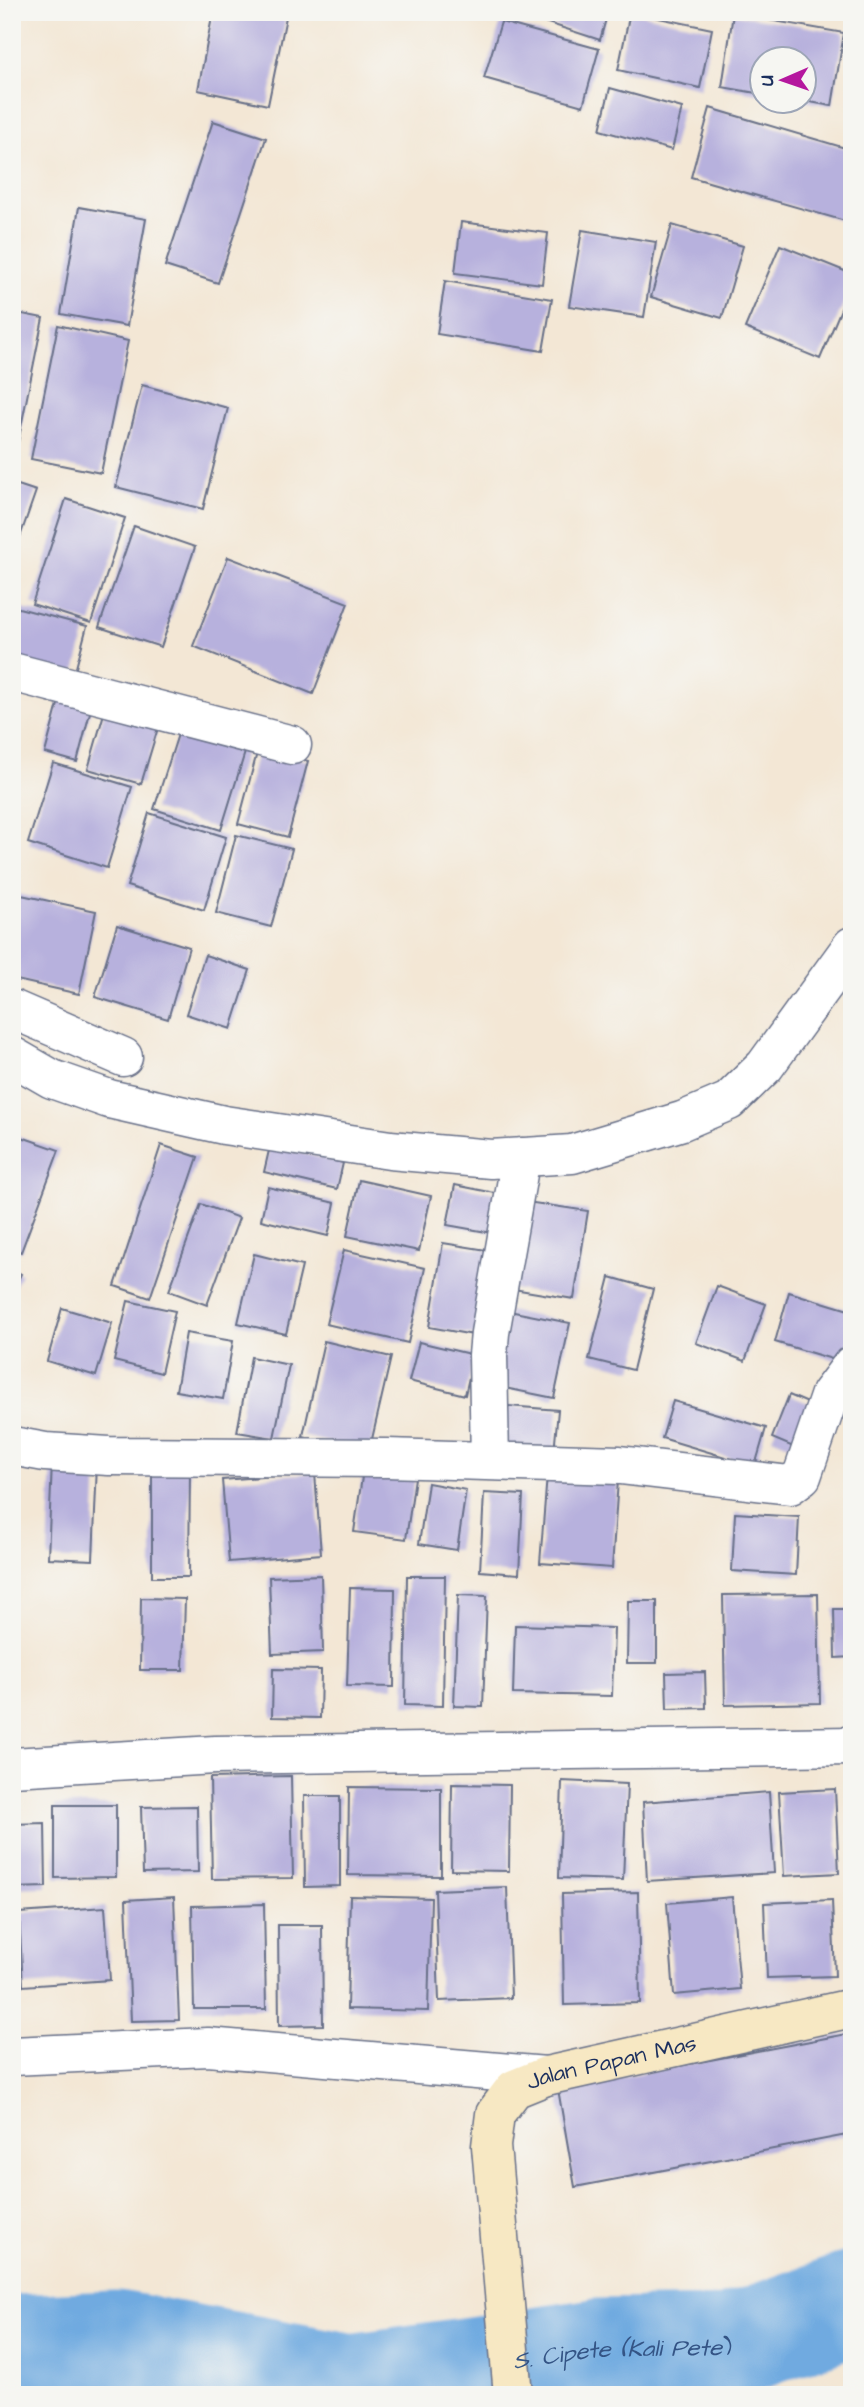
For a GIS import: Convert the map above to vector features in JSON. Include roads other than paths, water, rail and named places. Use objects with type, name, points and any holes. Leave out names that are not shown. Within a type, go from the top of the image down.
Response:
[{"type":"street","points":[[12,672],[292,745]]},
{"type":"street","points":[[12,1056],[52,1079],[109,1098],[224,1125],[390,1150],[491,1160],[572,1154],[682,1121],[729,1101],[765,1066],[852,946]]},
{"type":"street","points":[[12,1009],[123,1057]]},
{"type":"street","points":[[490,1461],[490,1333],[521,1157]]},
{"type":"street","points":[[12,1446],[45,1452],[109,1455],[620,1465],[790,1485],[802,1476],[830,1394],[852,1366]]},
{"type":"street","points":[[12,1767],[215,1755],[852,1746]]},
{"type":"street","name":"Jalan Papan Mas","points":[[513,2395],[491,2146],[495,2114],[514,2089],[546,2076],[852,2008]]},
{"type":"street","points":[[12,2056],[208,2047],[546,2076]]},
{"type":"waterway","name":"S. Cipete (Kali Pete)","points":[[12,2346],[116,2342],[352,2385],[597,2350],[726,2348],[852,2303]]}]
